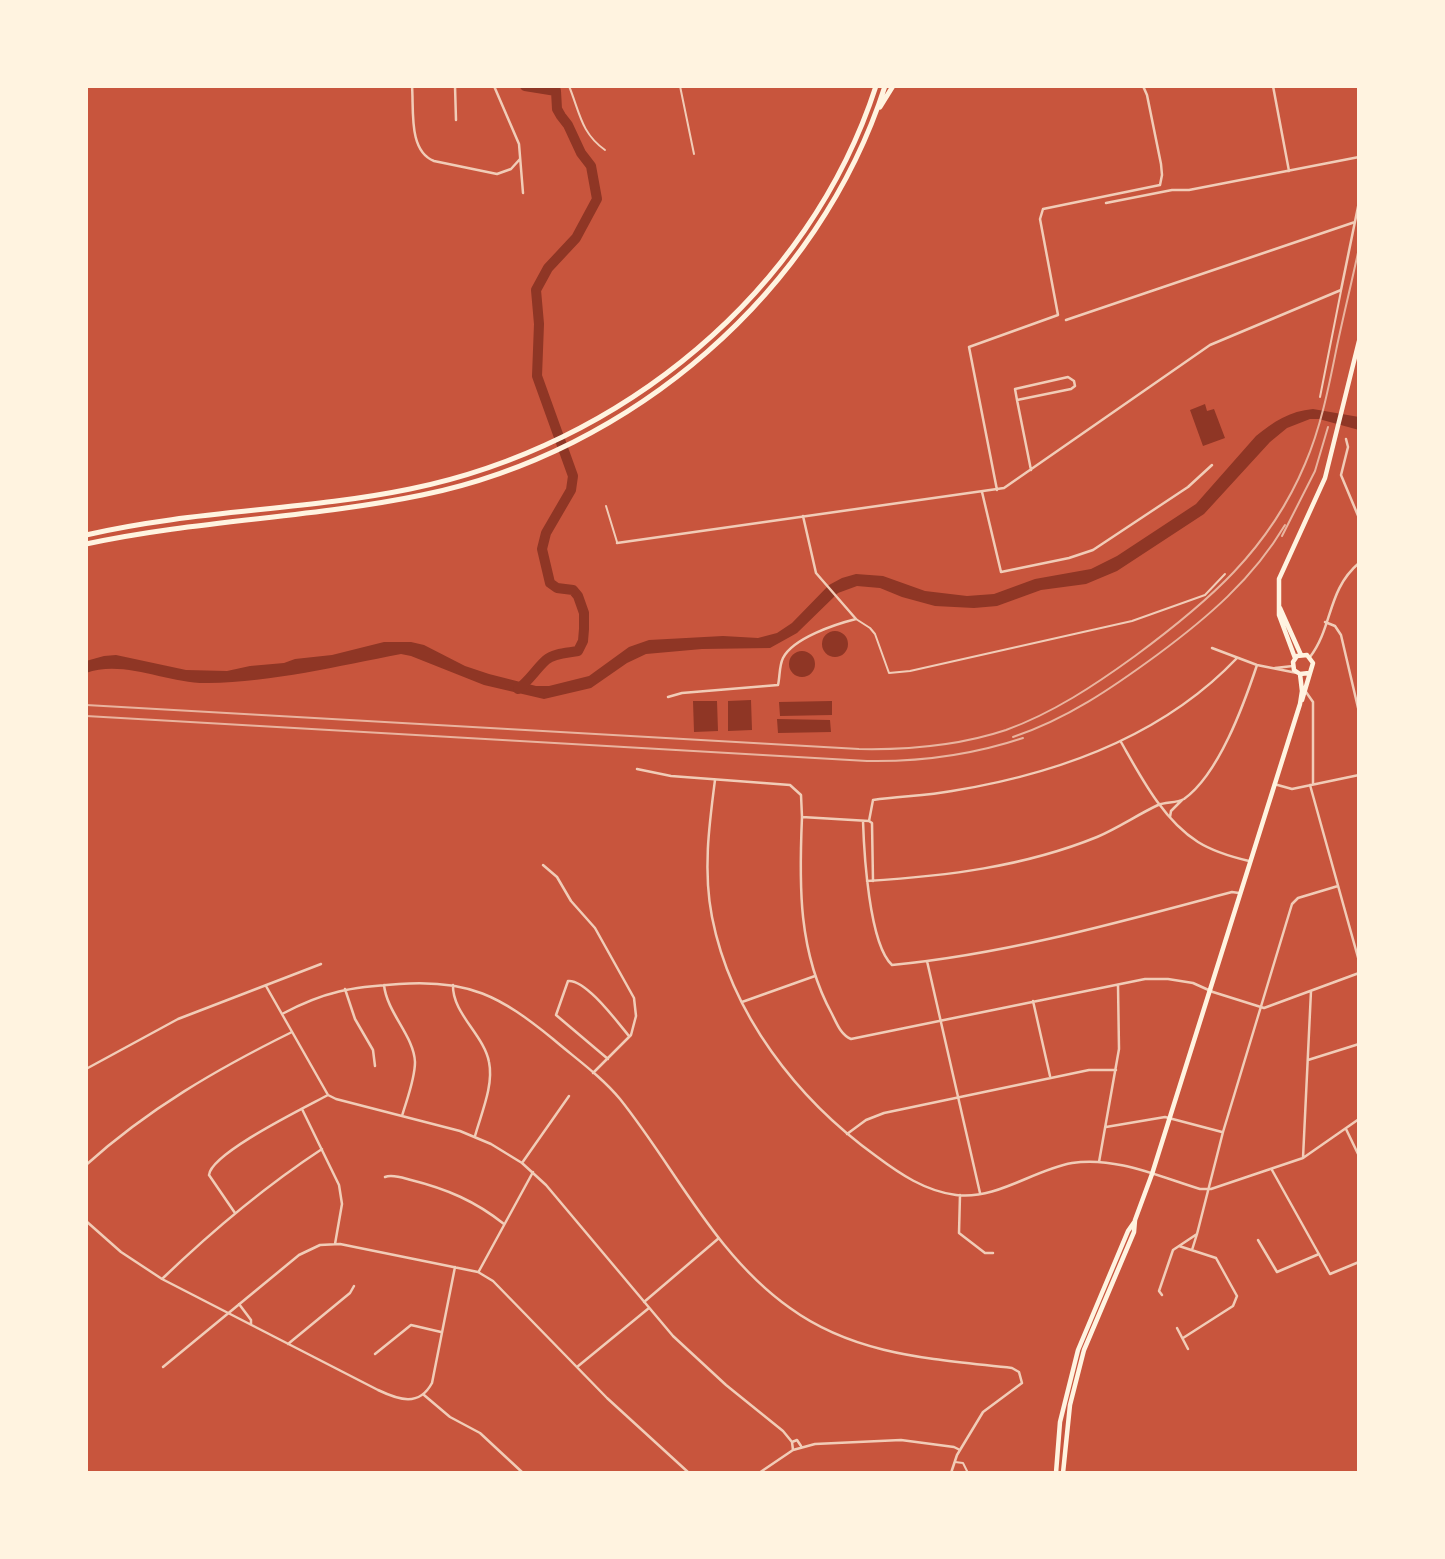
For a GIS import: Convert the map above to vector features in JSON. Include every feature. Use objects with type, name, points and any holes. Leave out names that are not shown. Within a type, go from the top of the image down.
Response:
[{"type":"highway","points":[[86,535],[181,518],[408,490],[487,468],[556,441],[599,419],[654,383],[703,345],[741,309],[776,269],[827,194],[850,150],[876,86]]},
{"type":"highway","points":[[86,544],[153,531],[339,509],[422,495],[506,471],[559,449],[603,426],[662,388],[708,352],[782,275],[818,225],[845,179],[885,86]]},
{"type":"highway","points":[[873,119],[893,86]]},
{"type":"main road","points":[[1300,704],[1302,691],[1293,666],[1295,658],[1280,621],[1278,587],[1282,572],[1322,488],[1359,341]]},
{"type":"main road","points":[[1278,603],[1301,655]]},
{"type":"main road","points":[[1056,1473],[1060,1422],[1078,1350],[1135,1220],[1152,1174],[1274,784],[1306,692],[1313,665],[1310,657],[1301,655],[1295,658]]},
{"type":"main road","points":[[1298,674],[1309,673]]},
{"type":"main road","points":[[1063,1473],[1068,1423],[1078,1373],[1097,1318],[1134,1232],[1135,1220]]},
{"type":"street","points":[[412,86],[417,145],[428,159],[497,174],[511,169],[520,159]]},
{"type":"street","points":[[455,86],[456,120]]},
{"type":"street","points":[[494,86],[518,140],[523,193]]},
{"type":"street","points":[[997,490],[970,347],[1058,315],[1040,219],[1043,209],[1160,185],[1161,164],[1143,86]]},
{"type":"street","points":[[1273,86],[1289,171]]},
{"type":"street","points":[[1106,203],[1359,157]]},
{"type":"street","points":[[617,543],[997,490],[1010,485],[1210,345],[1341,290],[1359,202]]},
{"type":"street","points":[[1066,320],[1355,222]]},
{"type":"street","points":[[1017,400],[1071,389],[1074,381],[1068,377],[1017,387],[1017,400],[1031,470]]},
{"type":"street","points":[[1346,439],[1348,447],[1341,475],[1359,518]]},
{"type":"street","points":[[982,492],[1000,572],[1069,558],[1093,550],[1188,487],[1212,465]]},
{"type":"street","points":[[668,697],[682,693],[778,685],[783,659],[791,649],[820,631],[856,619],[822,582],[815,570],[803,516]]},
{"type":"street","points":[[1310,657],[1320,641],[1340,584],[1359,563]]},
{"type":"street","points":[[1325,622],[1335,626],[1341,635],[1359,712]]},
{"type":"street","points":[[1212,648],[1257,665],[1298,674]]},
{"type":"street","points":[[873,881],[872,823],[869,821],[871,802],[1004,781],[1066,763],[1158,723],[1190,702],[1237,658]]},
{"type":"street","points":[[1170,817],[1171,811],[1204,776],[1224,745],[1257,665]]},
{"type":"street","points":[[1272,668],[1293,666]]},
{"type":"street","points":[[1306,692],[1312,702],[1311,785],[1359,961]]},
{"type":"street","points":[[1121,741],[1159,804],[1170,817],[1200,843],[1250,862]]},
{"type":"street","points":[[637,769],[663,775],[793,786],[802,798],[800,905],[806,946],[828,1007],[842,1033],[851,1039],[1145,979],[1168,979],[1194,984],[1261,1008],[1359,974]]},
{"type":"street","points":[[1274,784],[1290,789],[1359,775]]},
{"type":"street","points":[[715,780],[708,844],[710,905],[719,946],[743,1002],[763,1038],[796,1083],[847,1135],[911,1180],[940,1192],[980,1194],[1059,1166],[1099,1162],[1207,1190],[1303,1158],[1359,1119]]},
{"type":"street","points":[[867,881],[958,874],[1046,855],[1108,832],[1159,804],[1182,800]]},
{"type":"street","points":[[802,817],[869,821]]},
{"type":"street","points":[[863,821],[867,881],[875,921],[888,963],[892,965],[1004,948],[1128,920],[1232,892],[1240,893]]},
{"type":"street","points":[[544,865],[598,932],[632,994],[636,1016],[629,1037],[593,1073]]},
{"type":"street","points":[[1192,1250],[1223,1132],[1294,901],[1338,886]]},
{"type":"street","points":[[927,961],[980,1194]]},
{"type":"street","points":[[86,1069],[160,1027],[321,964]]},
{"type":"street","points":[[743,1002],[815,976]]},
{"type":"street","points":[[608,1059],[556,1015],[567,982],[576,981],[597,1000],[629,1037]]},
{"type":"street","points":[[282,1014],[315,997],[345,989],[416,983],[453,985],[487,994],[513,1007],[593,1073],[621,1101],[719,1238],[764,1288],[790,1309],[855,1342],[894,1353],[1019,1371],[1023,1380],[1020,1385],[983,1412],[960,1450],[951,1473]]},
{"type":"street","points":[[1099,1162],[1116,1070],[1120,1027],[1118,984]]},
{"type":"street","points":[[384,985],[390,1007],[415,1059],[402,1116]]},
{"type":"street","points":[[453,985],[454,996],[490,1063],[490,1077],[475,1136]]},
{"type":"street","points":[[266,986],[328,1095],[475,1136],[533,1172],[673,1336],[706,1367],[783,1430],[792,1442],[793,1450]]},
{"type":"street","points":[[345,989],[355,1019],[373,1050],[375,1066]]},
{"type":"street","points":[[1303,1158],[1311,991]]},
{"type":"street","points":[[1033,1001],[1051,1078]]},
{"type":"street","points":[[86,1165],[125,1131],[176,1095],[226,1065],[292,1032]]},
{"type":"street","points":[[1308,1060],[1359,1044]]},
{"type":"street","points":[[847,1135],[878,1115],[1093,1069],[1116,1070]]},
{"type":"street","points":[[235,1213],[211,1178],[210,1168],[243,1142],[328,1095]]},
{"type":"street","points":[[522,1164],[569,1096]]},
{"type":"street","points":[[302,1109],[336,1177],[342,1200],[335,1244]]},
{"type":"street","points":[[1105,1127],[1170,1117],[1223,1132]]},
{"type":"street","points":[[1346,1129],[1359,1156]]},
{"type":"street","points":[[162,1279],[235,1213],[323,1149]]},
{"type":"street","points":[[1272,1170],[1330,1274],[1359,1262]]},
{"type":"street","points":[[478,1272],[533,1172]]},
{"type":"street","points":[[385,1177],[390,1175],[410,1180],[461,1196],[504,1224]]},
{"type":"street","points":[[960,1195],[958,1233],[985,1253],[993,1253]]},
{"type":"street","points":[[86,1222],[121,1252],[162,1279],[397,1399],[411,1400],[424,1395],[433,1380],[455,1267]]},
{"type":"street","points":[[1162,1295],[1159,1291],[1173,1250],[1197,1234]]},
{"type":"street","points":[[644,1302],[719,1238]]},
{"type":"street","points":[[1258,1240],[1277,1272],[1319,1254]]},
{"type":"street","points":[[163,1367],[299,1255],[318,1246],[335,1244],[455,1267],[478,1272],[492,1281],[577,1367],[689,1473]]},
{"type":"street","points":[[1179,1246],[1216,1258],[1237,1296],[1233,1306],[1183,1338]]},
{"type":"street","points":[[288,1344],[350,1293],[354,1286]]},
{"type":"street","points":[[239,1304],[251,1320],[251,1325]]},
{"type":"street","points":[[577,1367],[649,1308]]},
{"type":"street","points":[[375,1354],[407,1326],[414,1325],[442,1332]]},
{"type":"street","points":[[1177,1328],[1188,1349]]},
{"type":"street","points":[[424,1395],[455,1420],[475,1429],[523,1473]]},
{"type":"street","points":[[792,1442],[797,1440],[801,1446]]},
{"type":"street","points":[[759,1473],[801,1446],[901,1440],[960,1450]]},
{"type":"lane","points":[[569,86],[586,133],[605,150]]},
{"type":"lane","points":[[680,86],[694,155]]},
{"type":"lane","points":[[1320,397],[1341,290]]},
{"type":"lane","points":[[606,506],[617,543]]},
{"type":"lane","points":[[856,619],[875,634],[889,673],[910,671],[1132,621],[1205,595],[1225,574]]},
{"type":"lane","points":[[954,1462],[963,1463],[968,1473]]},
{"type":"shaded area","points":[[1205,404],[1207,411],[1214,409],[1225,438],[1203,446],[1190,410]]},
{"type":"shaded area","points":[[1313,409],[1359,417],[1359,430],[1319,419],[1310,419],[1287,428],[1270,442],[1204,514],[1117,571],[1086,584],[1041,590],[997,606],[935,606],[880,588],[857,586],[838,593],[797,633],[770,648],[702,649],[646,654],[627,663],[591,688],[544,699],[484,685],[401,654],[305,673],[232,682],[193,682],[115,669],[86,673],[86,661],[104,656],[116,655],[186,670],[227,671],[332,655],[384,642],[411,642],[424,645],[465,666],[489,674],[536,686],[549,686],[589,676],[629,647],[649,640],[723,636],[758,638],[777,633],[792,623],[829,585],[856,574],[883,576],[925,591],[967,596],[994,594],[1035,579],[1091,569],[1117,556],[1196,504],[1262,431],[1289,415]]},
{"type":"shaded area","points":[[835,631],[844,635],[848,644],[844,653],[835,657],[826,653],[822,644],[826,635]]},
{"type":"shaded area","points":[[802,651],[811,655],[815,664],[811,673],[802,677],[793,673],[789,664],[793,655]]},
{"type":"shaded area","points":[[751,700],[752,730],[728,731],[728,701]]},
{"type":"shaded area","points":[[693,701],[717,701],[718,731],[694,732]]},
{"type":"shaded area","points":[[832,701],[832,715],[780,716],[779,702]]},
{"type":"shaded area","points":[[777,719],[830,720],[831,732],[778,733]]},
{"type":"waterway","points":[[518,689],[546,660],[578,651],[583,641],[584,613],[578,596],[573,590],[557,588],[550,583],[542,549],[546,533],[571,490],[573,476],[537,376],[539,324],[536,290],[548,268],[576,238],[597,199],[591,166],[557,109],[556,91],[525,86]]},
{"type":"railway","points":[[86,705],[859,749],[933,746],[1006,730],[1073,697],[1162,636],[1234,572],[1274,523],[1305,464],[1316,436],[1359,248]]},
{"type":"railway","points":[[1282,536],[1315,471],[1328,427]]},
{"type":"railway","points":[[1013,737],[1033,730],[1088,702],[1176,641],[1244,580],[1285,525]]},
{"type":"railway","points":[[86,716],[867,761],[946,756],[1023,738]]}]
